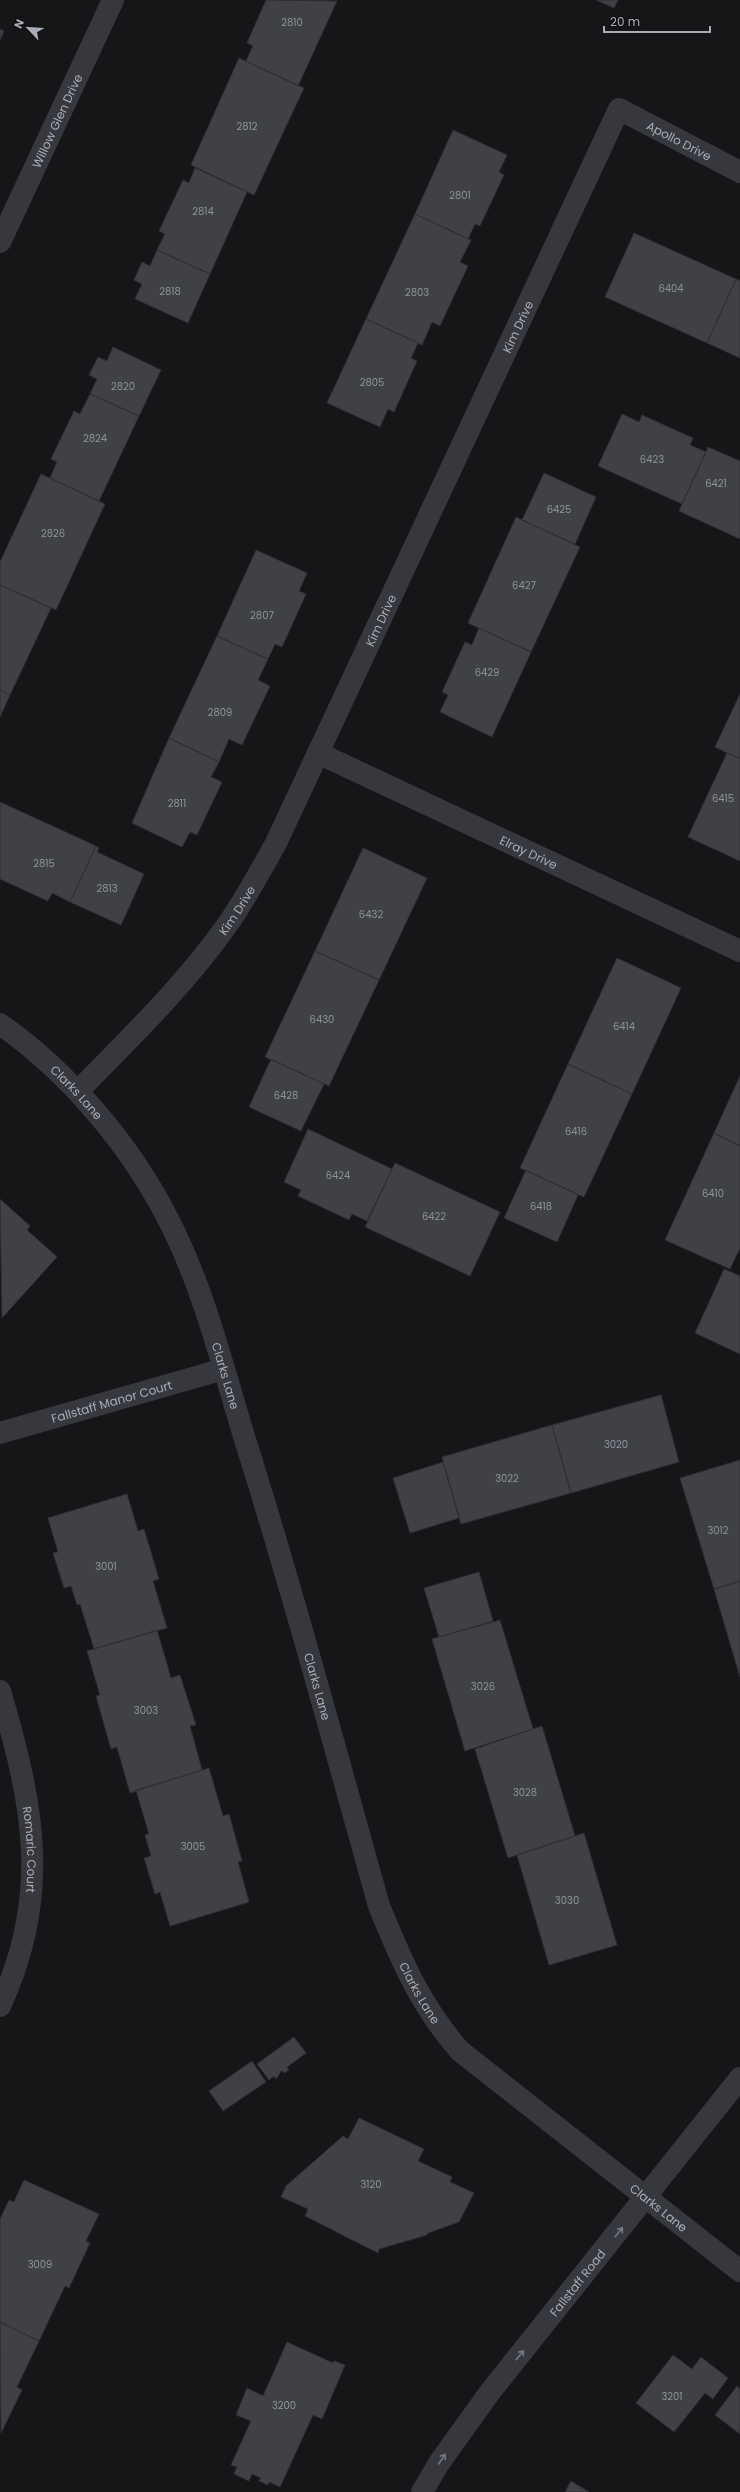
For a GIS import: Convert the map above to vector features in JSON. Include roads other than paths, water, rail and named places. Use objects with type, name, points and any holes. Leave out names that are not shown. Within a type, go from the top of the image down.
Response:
[{"type":"street","name":"Willow Glen Drive","points":[[0,242],[113,0]]},
{"type":"street","name":"Apollo Drive","points":[[619,109],[740,172]]},
{"type":"street","name":"Kim Drive","points":[[78,1091],[162,1004],[201,959],[230,921],[276,843],[619,109]]},
{"type":"street","name":"Elray Drive","points":[[318,753],[740,951]]},
{"type":"street","name":"Clarks Lane","points":[[0,1024],[29,1044],[78,1091],[128,1155],[166,1215],[195,1280],[260,1486],[380,1906],[406,1972],[433,2019],[460,2051],[740,2271]]},
{"type":"street","name":"Fallstaff Manor Court","points":[[0,1433],[224,1369]]},
{"type":"street","name":"Romaric Court","points":[[0,1691],[20,1760],[28,1805],[33,1858],[32,1899],[23,1944],[0,2006]]},
{"type":"street","name":"Fallstaff Road","points":[[422,2492],[444,2456],[490,2392],[740,2078]]}]
